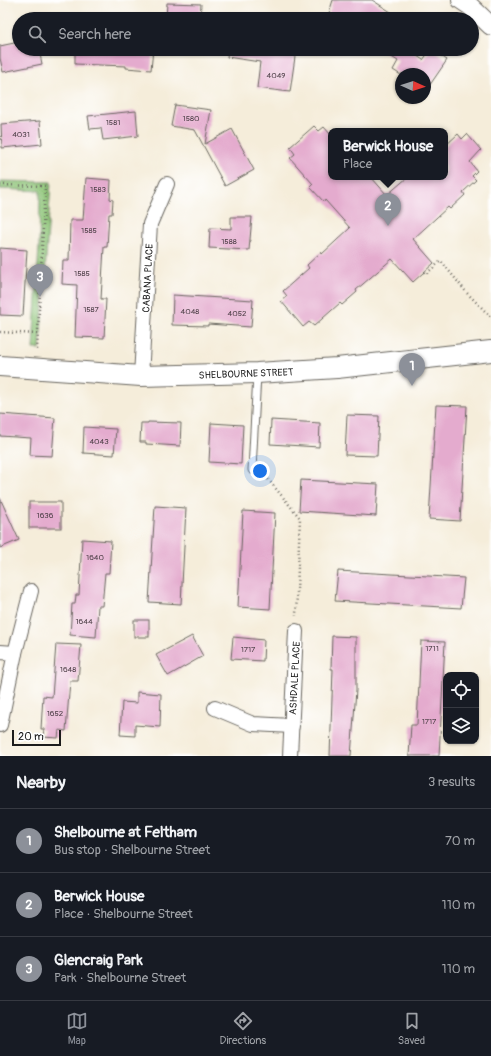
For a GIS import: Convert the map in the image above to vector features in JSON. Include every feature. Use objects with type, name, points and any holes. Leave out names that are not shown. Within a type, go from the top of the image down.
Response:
[{"type":"main road","name":"SHELBOURNE STREET","points":[[0,366],[142,376],[257,373],[337,368],[491,351]]},
{"type":"street","points":[[461,0],[476,12]]},
{"type":"street","points":[[479,15],[491,26]]},
{"type":"street","name":"CABANA PLACE","points":[[142,376],[150,224],[167,184]]},
{"type":"street","points":[[0,725],[15,653],[31,591]]},
{"type":"street","name":"ASHDALE PLACE","points":[[290,756],[296,631]]},
{"type":"street","points":[[0,652],[15,653]]},
{"type":"street","name":"ASHDALE PLACE","points":[[215,708],[253,724],[292,726]]},
{"type":"lane","points":[[252,470],[257,373]]},
{"type":"path","points":[[0,185],[45,186],[37,334],[0,332]]},
{"type":"path","points":[[424,272],[426,274],[441,261],[467,293],[491,317]]},
{"type":"path","points":[[261,469],[300,518],[295,625],[296,631]]},
{"type":"green space","points":[[0,181],[51,182],[40,349],[33,349],[39,246],[40,191],[0,189]]},
{"type":"building","points":[[333,0],[372,0],[391,12],[329,12]]},
{"type":"building","points":[[167,3],[201,4],[200,12],[166,12]]},
{"type":"building","points":[[12,43],[12,56],[40,56],[42,64],[3,72],[0,58],[0,46]]},
{"type":"building","points":[[75,56],[152,56],[151,70],[126,68],[126,66],[75,64]]},
{"type":"building","points":[[295,56],[290,92],[257,88],[260,62],[227,57]]},
{"type":"building","points":[[390,56],[417,56],[423,60],[426,56],[441,56],[447,60],[431,83],[431,68],[395,68],[395,71],[393,70],[398,61]]},
{"type":"building","points":[[175,105],[211,110],[205,144],[232,129],[254,170],[225,186],[195,130],[171,126]]},
{"type":"building","points":[[136,111],[138,136],[103,140],[101,128],[90,129],[88,116]]},
{"type":"building","points":[[40,121],[42,144],[2,148],[1,124]]},
{"type":"building","points":[[314,126],[319,131],[324,127],[328,132],[328,180],[374,180],[387,195],[404,180],[448,180],[448,143],[458,134],[462,139],[467,134],[481,150],[470,162],[477,171],[472,176],[476,180],[463,192],[465,195],[450,209],[448,207],[413,239],[434,263],[413,282],[392,259],[356,290],[357,292],[342,305],[340,303],[314,326],[309,322],[303,327],[281,301],[287,296],[283,291],[309,268],[307,265],[321,252],[322,254],[350,228],[325,200],[324,202],[310,187],[313,184],[290,158],[295,154],[290,147]]},
{"type":"building","points":[[86,178],[111,180],[110,199],[113,200],[112,214],[109,214],[107,247],[104,247],[101,299],[106,299],[104,338],[75,337],[77,285],[62,284],[63,260],[69,260],[70,220],[83,220]]},
{"type":"building","points":[[231,217],[252,217],[249,250],[209,248],[210,228],[231,229]]},
{"type":"building","points":[[0,248],[27,250],[23,316],[0,315]]},
{"type":"building","points":[[173,295],[253,300],[251,327],[208,324],[208,326],[172,325]]},
{"type":"building","points":[[436,405],[467,406],[460,521],[429,519]]},
{"type":"building","points":[[0,414],[55,418],[52,456],[30,455],[31,438],[0,436]]},
{"type":"building","points":[[347,415],[379,416],[377,456],[345,455]]},
{"type":"building","points":[[271,420],[320,423],[319,447],[270,444]]},
{"type":"building","points":[[141,423],[181,423],[180,446],[146,444],[146,442],[140,442]]},
{"type":"building","points":[[211,423],[243,425],[241,464],[209,462]]},
{"type":"building","points":[[84,427],[116,429],[114,455],[83,453]]},
{"type":"building","points":[[301,480],[378,484],[376,516],[299,511]]},
{"type":"building","points":[[0,498],[19,540],[0,548]]},
{"type":"building","points":[[29,502],[61,502],[61,528],[29,528]]},
{"type":"building","points":[[155,506],[186,508],[181,604],[149,602]]},
{"type":"building","points":[[243,511],[275,513],[270,609],[238,607]]},
{"type":"building","points":[[82,539],[111,541],[109,573],[105,573],[102,606],[98,606],[96,637],[70,635],[72,604],[75,604],[76,595],[79,595]]},
{"type":"building","points":[[338,571],[464,578],[461,608],[335,601]]},
{"type":"building","points":[[134,620],[149,620],[149,637],[134,637]]},
{"type":"building","points":[[192,636],[203,656],[168,676],[156,655]]},
{"type":"building","points":[[332,636],[356,637],[356,690],[351,756],[330,756],[333,669],[331,669]]},
{"type":"building","points":[[233,637],[264,640],[263,661],[231,659]]},
{"type":"building","points":[[421,641],[445,642],[439,756],[409,756],[411,725],[417,725]]},
{"type":"building","points":[[56,644],[81,645],[78,681],[70,681],[66,731],[59,730],[58,738],[43,737],[44,729],[41,729],[43,696],[52,697]]},
{"type":"building","points":[[137,692],[161,694],[160,727],[135,725],[135,736],[120,735],[122,702],[137,703]]},
{"type":"place","name":"Berwick House","points":[[388,226]]},
{"type":"place","name":"Glencraig Park","points":[[40,297]]},
{"type":"place","name":"Shelbourne at Feltham","points":[[412,386]]}]
